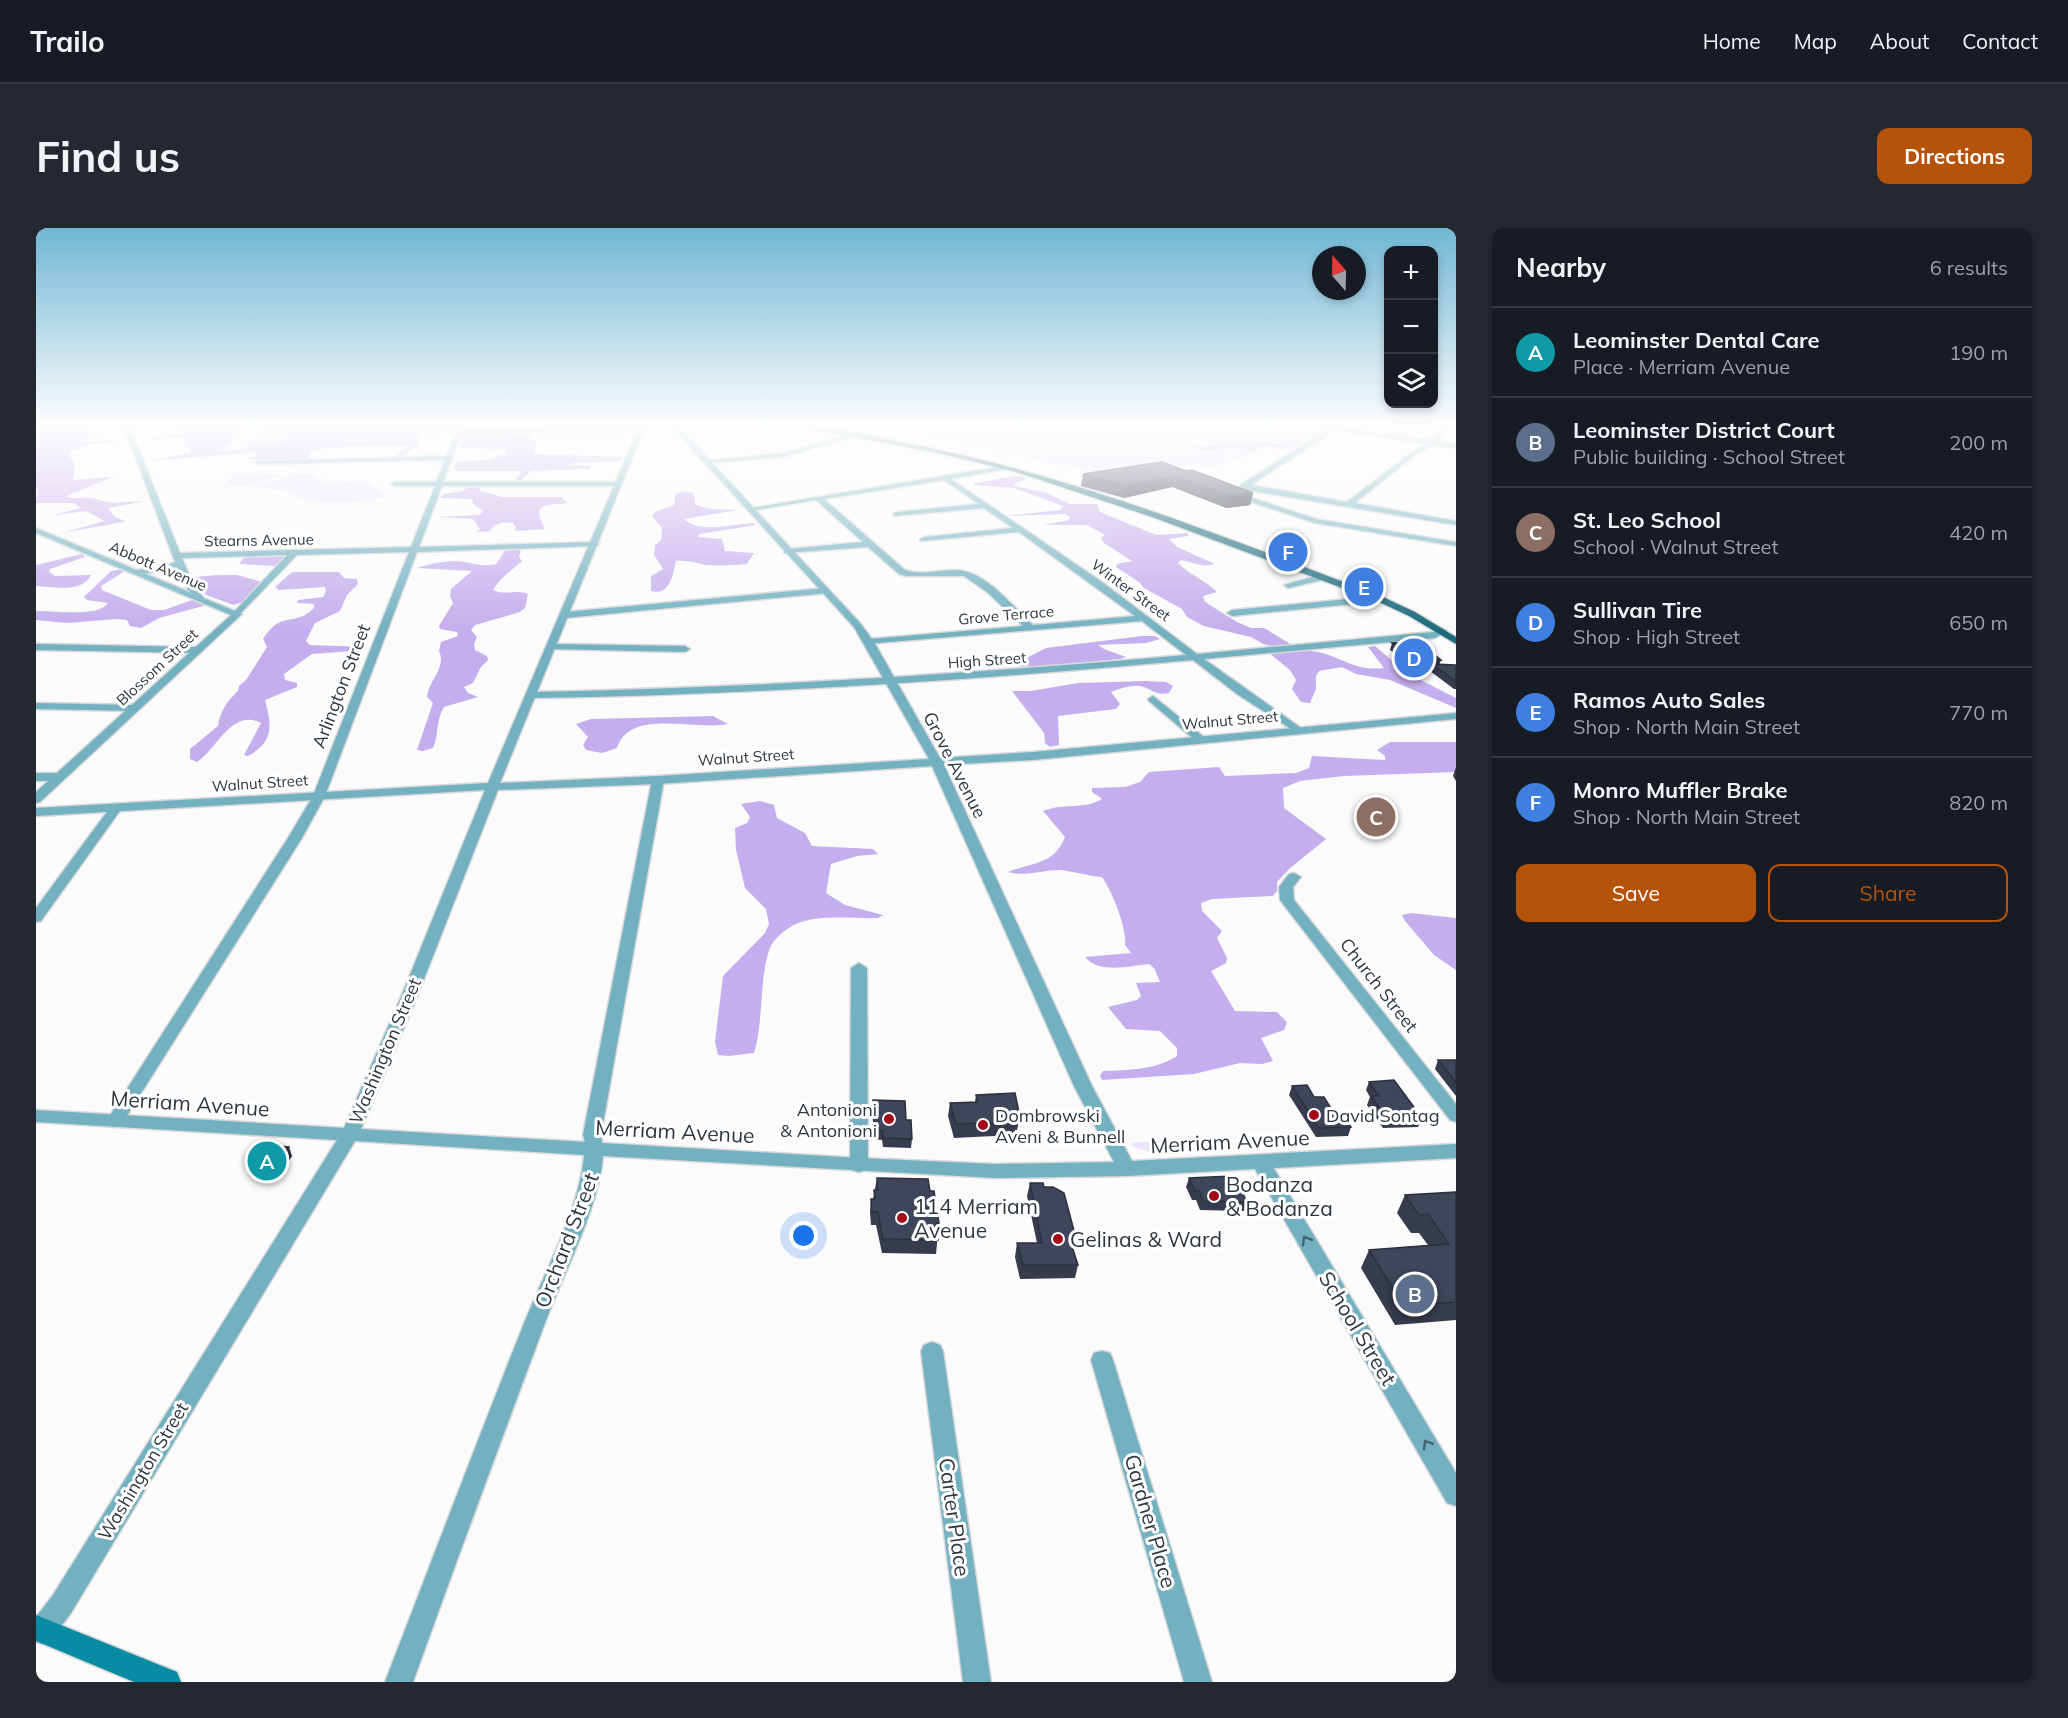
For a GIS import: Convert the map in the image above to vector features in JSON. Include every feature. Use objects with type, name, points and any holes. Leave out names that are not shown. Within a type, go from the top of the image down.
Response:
[{"type":"main road","points":[[1087,495],[1159,518],[1380,599],[1449,635]]},
{"type":"main road","points":[[39,1630],[167,1682]]},
{"type":"street","points":[[153,495],[178,560],[191,589],[199,598]]},
{"type":"street","name":"Arlington Street","points":[[115,1121],[289,848],[319,796],[436,495]]},
{"type":"street","name":"Washington Street","points":[[39,1630],[62,1604],[349,1136],[433,938],[493,786],[615,495]]},
{"type":"street","name":"Grove Avenue","points":[[737,495],[869,642],[891,680],[936,761],[1083,1086],[1127,1169]]},
{"type":"street","points":[[750,509],[838,495]]},
{"type":"street","name":"Winter Street","points":[[968,495],[1146,618],[1241,692],[1297,730]]},
{"type":"street","points":[[1237,495],[1315,521],[1456,544]]},
{"type":"street","points":[[1296,495],[1456,523]]},
{"type":"street","points":[[1349,504],[1361,495]]},
{"type":"street","points":[[818,498],[906,574],[950,572],[966,574],[1031,628]]},
{"type":"street","points":[[897,514],[983,506]]},
{"type":"street","name":"Abbott Avenue","points":[[36,530],[237,614]]},
{"type":"street","points":[[924,539],[1019,530]]},
{"type":"street","name":"Stearns Avenue","points":[[139,572],[165,569],[178,560],[294,553],[595,544]]},
{"type":"street","points":[[787,551],[871,544]]},
{"type":"street","name":"Blossom Street","points":[[36,799],[237,614],[294,553]]},
{"type":"street","points":[[1287,585],[1319,578]]},
{"type":"street","points":[[565,615],[825,591]]},
{"type":"street","points":[[1232,613],[1380,599]]},
{"type":"street","name":"Grove Terrace","points":[[869,642],[1146,618]]},
{"type":"street","name":"High Street","points":[[532,695],[660,693],[995,675],[1449,635]]},
{"type":"street","points":[[36,646],[198,650]]},
{"type":"street","points":[[552,648],[685,649]]},
{"type":"street","points":[[1153,699],[1200,739]]},
{"type":"street","points":[[36,706],[135,708]]},
{"type":"street","name":"Walnut Street","points":[[36,812],[493,786],[658,780],[1069,753],[1456,716]]},
{"type":"street","points":[[36,777],[58,777]]},
{"type":"street","name":"Orchard Street","points":[[399,1682],[595,1162],[592,1135],[658,780]]},
{"type":"street","points":[[36,918],[116,808]]},
{"type":"street","name":"Church Street","points":[[1294,877],[1286,887],[1287,900],[1456,1116]]},
{"type":"street","points":[[859,968],[859,1165]]},
{"type":"street","name":"Merriam Avenue","points":[[36,1116],[859,1165],[1014,1171],[1127,1169],[1456,1151]]},
{"type":"street","name":"School Street","points":[[1260,1162],[1456,1495]]},
{"type":"street","name":"Carter Place","points":[[932,1351],[977,1682]]},
{"type":"street","name":"Gardner Place","points":[[1102,1360],[1198,1682]]},
{"type":"shaded area","points":[[37,495],[69,495],[66,496],[92,498],[110,503],[146,501],[108,508],[115,517],[125,521],[123,522],[62,533],[105,521],[86,511],[54,515],[80,508],[74,503],[36,503]]},
{"type":"shaded area","points":[[295,495],[382,495],[386,498],[322,502]]},
{"type":"shaded area","points":[[443,495],[561,497],[568,503],[545,506],[539,511],[544,529],[515,531],[516,527],[513,523],[500,523],[490,531],[476,532],[480,529],[473,519],[437,517],[480,515],[483,510],[474,505],[472,499],[440,498]]},
{"type":"shaded area","points":[[676,495],[694,495],[695,504],[705,508],[738,510],[684,519],[698,526],[753,523],[757,525],[699,534],[698,537],[722,539],[725,551],[754,553],[747,564],[706,565],[676,561],[670,583],[662,590],[651,591],[651,576],[663,569],[654,555],[655,545],[661,540],[662,528],[652,516],[655,512],[674,505]]},
{"type":"shaded area","points":[[1033,495],[1051,495],[1070,504],[1097,504],[1100,512],[1157,535],[1188,533],[1188,536],[1169,539],[1177,547],[1215,564],[1202,565],[1181,560],[1178,563],[1217,592],[1203,596],[1205,602],[1237,622],[1251,628],[1264,628],[1292,645],[1275,647],[1263,644],[1251,637],[1204,626],[1187,617],[1182,609],[1144,588],[1139,582],[1116,567],[1117,564],[1132,561],[1104,543],[1101,538],[1105,535],[1087,525],[1043,525],[1069,520],[1070,517],[1065,514],[1005,516],[1060,510],[1063,506]]},
{"type":"shaded area","points":[[506,549],[521,549],[519,557],[522,561],[493,590],[528,594],[525,608],[520,612],[475,625],[471,630],[477,637],[474,644],[475,650],[487,656],[488,660],[481,667],[473,683],[464,687],[468,693],[478,697],[444,707],[433,748],[417,750],[433,703],[427,697],[441,663],[439,651],[441,642],[458,636],[457,632],[440,629],[439,626],[453,603],[450,596],[451,589],[472,571],[417,568],[452,561],[481,565],[496,564]]},
{"type":"shaded area","points":[[82,554],[85,557],[50,569],[49,572],[55,576],[91,575],[87,581],[67,588],[36,586],[36,565]]},
{"type":"shaded area","points":[[285,556],[279,566],[239,564],[245,557]]},
{"type":"shaded area","points":[[124,569],[125,571],[101,586],[102,590],[151,610],[164,610],[192,600],[207,605],[159,618],[141,628],[130,626],[127,620],[116,619],[67,623],[36,620],[36,611],[86,612],[103,608],[108,603],[87,600],[84,597],[111,571]]},
{"type":"shaded area","points":[[292,572],[339,572],[344,578],[357,579],[358,584],[347,595],[340,611],[315,623],[306,641],[310,645],[366,647],[365,650],[312,654],[284,674],[285,680],[297,683],[297,687],[265,700],[270,725],[267,739],[263,745],[248,756],[244,755],[261,723],[251,720],[233,725],[197,762],[190,759],[190,749],[218,726],[225,706],[246,680],[267,647],[263,639],[270,630],[282,621],[300,617],[314,608],[314,604],[297,603],[298,600],[323,597],[325,587],[279,590],[275,587]]},
{"type":"shaded area","points":[[237,575],[262,582],[242,602],[234,605],[200,591],[194,577]]},
{"type":"shaded area","points":[[1155,636],[1160,639],[1146,643],[1098,645],[1126,657],[1120,659],[1037,667],[1011,666],[1046,648]]},
{"type":"shaded area","points":[[1375,646],[1407,673],[1456,698],[1456,708],[1390,680],[1356,674],[1342,667],[1319,671],[1316,676],[1316,689],[1310,703],[1301,702],[1292,689],[1296,680],[1290,670],[1269,653],[1311,651],[1363,667],[1384,668],[1368,647]]},
{"type":"shaded area","points":[[1166,682],[1173,686],[1169,693],[1164,694],[1140,686],[1125,688],[1111,692],[1120,704],[1116,709],[1058,716],[1059,745],[1050,747],[1045,743],[1044,733],[1012,691],[1031,691],[1078,683]]},
{"type":"shaded area","points":[[713,716],[728,724],[665,724],[635,728],[624,736],[617,748],[602,753],[586,750],[583,745],[588,737],[576,724],[591,719]]},
{"type":"shaded area","points":[[1390,742],[1456,742],[1456,772],[1344,776],[1300,781],[1283,788],[1284,808],[1326,839],[1289,869],[1277,882],[1277,891],[1273,896],[1212,899],[1201,903],[1202,911],[1222,931],[1217,938],[1227,958],[1226,963],[1211,971],[1235,1011],[1277,1012],[1287,1022],[1284,1030],[1261,1038],[1273,1061],[1262,1064],[1240,1063],[1194,1074],[1102,1080],[1100,1076],[1103,1071],[1142,1068],[1169,1061],[1177,1056],[1177,1048],[1160,1031],[1126,1029],[1108,1007],[1137,1000],[1141,996],[1136,983],[1160,982],[1154,968],[1149,964],[1124,967],[1098,966],[1085,957],[1131,953],[1125,945],[1124,929],[1118,910],[1102,877],[1060,870],[1027,874],[1008,872],[1049,858],[1060,846],[1065,837],[1043,811],[1095,802],[1102,799],[1092,792],[1092,788],[1125,787],[1140,782],[1149,772],[1219,767],[1225,776],[1296,773],[1309,768],[1312,756],[1385,760],[1385,756],[1377,750]]},
{"type":"shaded area","points":[[760,801],[774,805],[777,818],[805,833],[812,846],[873,849],[878,854],[857,856],[831,864],[826,893],[845,905],[883,915],[878,918],[815,919],[796,924],[781,934],[774,941],[767,959],[754,1053],[718,1055],[715,1042],[723,976],[765,933],[769,924],[766,909],[745,888],[736,850],[735,828],[747,823],[750,817],[741,804]]},
{"type":"shaded area","points":[[1411,913],[1456,918],[1456,970],[1434,955],[1405,921],[1402,915]]},
{"type":"shaded area","points":[[1209,1138],[1215,1147],[1157,1152],[1137,1148],[1130,1143]]},
{"type":"building","points":[[1417,642],[1441,660],[1415,660],[1392,643]]},
{"type":"building","points":[[1432,664],[1456,665],[1456,682]]},
{"type":"building","points":[[1438,1060],[1456,1060],[1456,1082]]},
{"type":"building","points":[[1394,1080],[1422,1118],[1387,1119],[1371,1096],[1379,1096],[1369,1082]]},
{"type":"building","points":[[1307,1085],[1314,1097],[1324,1097],[1335,1115],[1343,1114],[1351,1127],[1319,1128],[1292,1086]]},
{"type":"building","points":[[1015,1093],[1020,1117],[1015,1117],[1016,1122],[956,1124],[950,1103],[978,1102],[976,1095]]},
{"type":"building","name":"Antonioni & Antonioni","points":[[873,1100],[905,1101],[906,1120],[911,1120],[912,1139],[883,1138],[883,1131],[874,1130]]},
{"type":"building","points":[[256,1143],[289,1147],[279,1161],[268,1159],[264,1164],[251,1162],[255,1158],[246,1156]]},
{"type":"building","points":[[1233,1176],[1245,1194],[1243,1194],[1247,1202],[1203,1201],[1189,1178]]},
{"type":"building","name":"114 Merriam Avenue","points":[[877,1178],[928,1179],[930,1191],[934,1191],[939,1223],[936,1223],[938,1240],[883,1239],[878,1212],[872,1212],[871,1199],[875,1199],[874,1190],[878,1190]]},
{"type":"building","name":"Gelinas & Ward","points":[[1030,1183],[1043,1183],[1044,1187],[1053,1187],[1064,1193],[1076,1238],[1069,1237],[1078,1265],[1023,1265],[1017,1243],[1042,1243]]},
{"type":"building","points":[[1456,1192],[1456,1302],[1404,1306],[1369,1250],[1449,1244],[1428,1214],[1419,1215],[1405,1195]]},
{"type":"place","name":"Monro Muffler Brake","points":[[1288,552]]},
{"type":"place","name":"Ramos Auto Sales","points":[[1364,587]]},
{"type":"place","name":"Sullivan Tire","points":[[1414,658]]},
{"type":"place","name":"St. Leo School","points":[[1376,817]]},
{"type":"place","name":"David Sontag","points":[[1314,1115]]},
{"type":"place","name":"Antonioni & Antonioni","points":[[889,1119]]},
{"type":"place","name":"Dombrowski Aveni & Bunnell","points":[[983,1125]]},
{"type":"place","name":"Leominster Dental Care","points":[[267,1161]]},
{"type":"place","name":"Bodanza & Bodanza","points":[[1214,1196]]},
{"type":"place","name":"114 Merriam Avenue","points":[[902,1218]]},
{"type":"place","name":"Gelinas & Ward","points":[[1058,1239]]},
{"type":"place","name":"Leominster District Court","points":[[1415,1294]]}]
